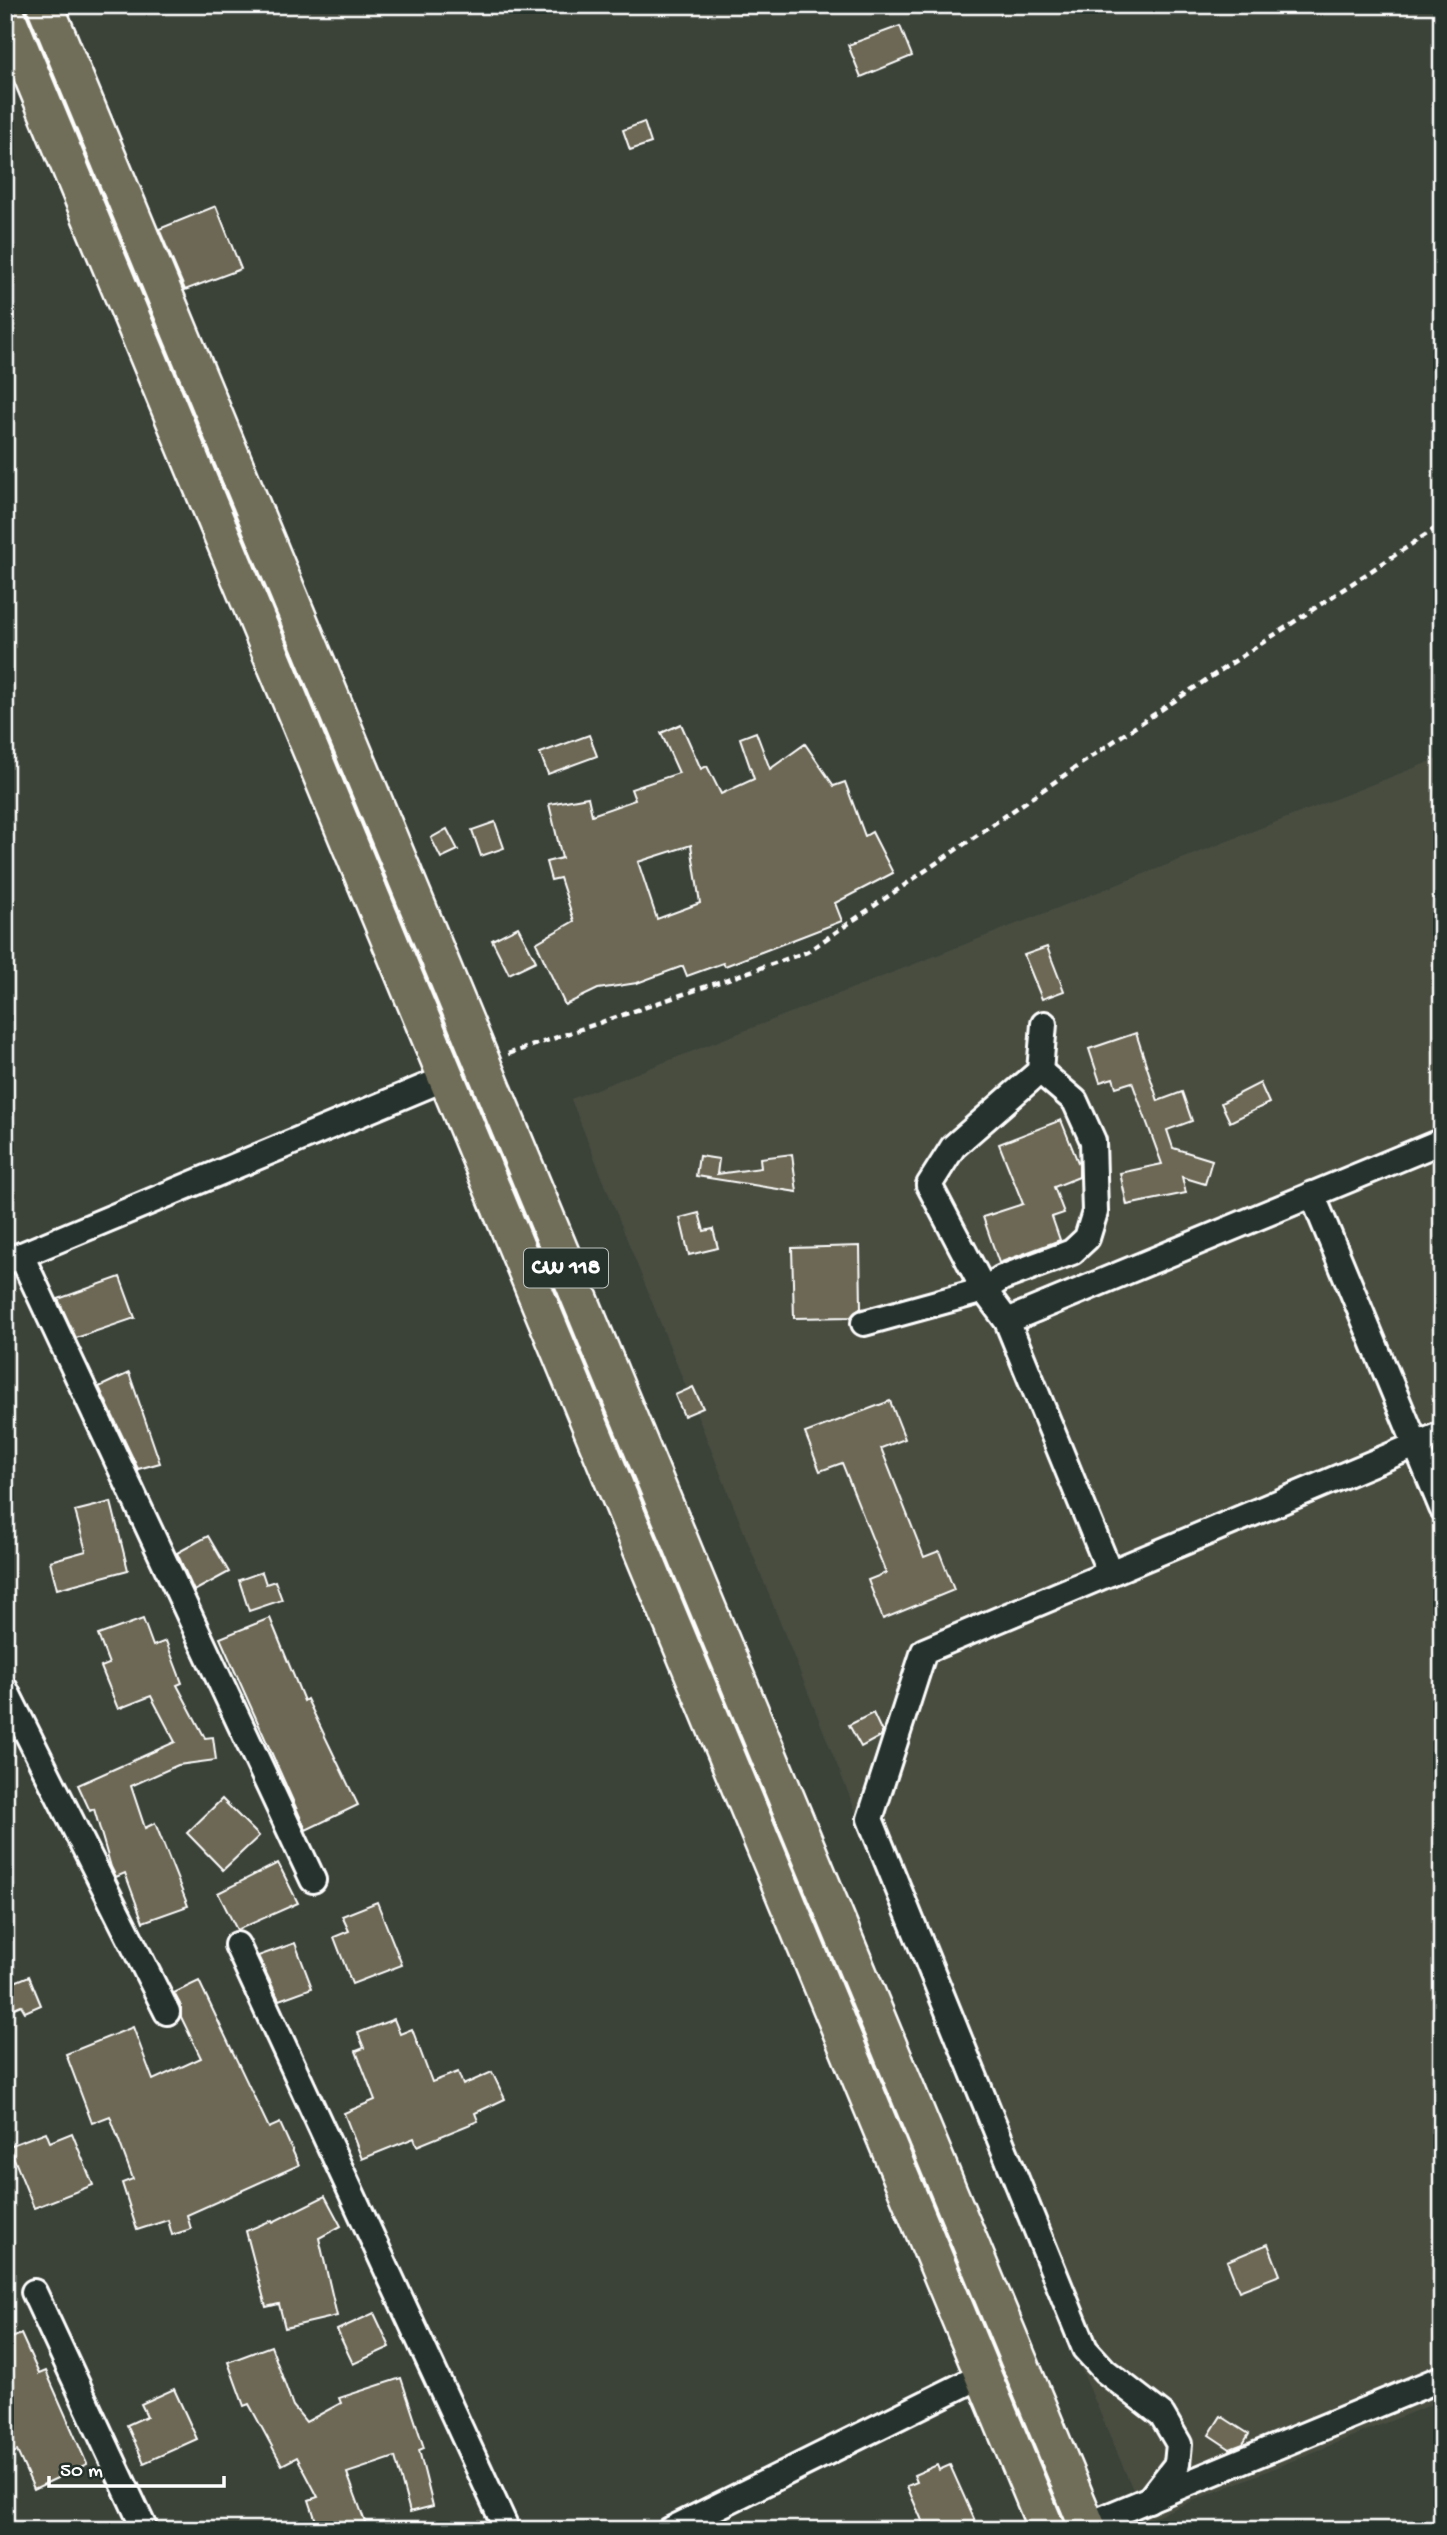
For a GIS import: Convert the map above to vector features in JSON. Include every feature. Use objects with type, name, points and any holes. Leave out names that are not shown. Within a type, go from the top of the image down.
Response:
[{"type":"highway","name":"CW 118","points":[[45,5],[1088,2528]]},
{"type":"highway","name":"CW 118","points":[[5,11],[985,2374],[1047,2530]]},
{"type":"street","points":[[1044,1024],[1040,1071],[953,1147],[929,1185],[984,1290],[1007,1321],[1110,1573]]},
{"type":"street","points":[[864,1323],[984,1290],[1002,1278],[1072,1252],[1087,1238],[1096,1212],[1093,1141],[1075,1101],[1040,1071]]},
{"type":"street","points":[[313,1880],[13,1258],[446,1078]]},
{"type":"street","points":[[1007,1321],[1442,1140]]},
{"type":"street","points":[[1312,1195],[1442,1508]]},
{"type":"street","points":[[1149,2500],[1177,2464],[1179,2444],[1162,2415],[1104,2371],[1085,2349],[870,1819],[924,1651],[1442,1434]]},
{"type":"street","points":[[5,1689],[167,2012]]},
{"type":"street","points":[[237,1945],[507,2530]]},
{"type":"street","points":[[34,2292],[145,2530]]},
{"type":"street","points":[[670,2530],[985,2374]]},
{"type":"street","points":[[1088,2528],[1442,2378]]},
{"type":"path","points":[[481,1063],[807,952],[1123,735],[1442,524]]},
{"type":"shaded area","points":[[1442,757],[1442,2400],[1146,2520],[1039,2270],[571,1099]]},
{"type":"building","points":[[900,26],[912,56],[861,77],[848,45]]},
{"type":"building","points":[[644,122],[651,143],[630,150],[623,130]]},
{"type":"building","points":[[216,206],[241,269],[185,290],[159,229]]},
{"type":"building","points":[[681,724],[701,769],[707,766],[721,794],[754,779],[740,738],[756,732],[770,769],[805,744],[834,786],[845,782],[865,836],[872,832],[893,873],[835,903],[842,921],[725,966],[723,963],[687,976],[683,966],[637,983],[598,989],[565,1005],[536,943],[574,921],[560,878],[551,880],[546,862],[562,858],[549,804],[588,797],[592,815],[635,800],[631,789],[679,773],[661,733]],"holes":[[[691,845],[700,903],[657,919],[638,862]]]},
{"type":"building","points":[[589,735],[597,756],[548,774],[540,753]]},
{"type":"building","points":[[495,822],[504,848],[481,856],[472,830]]},
{"type":"building","points":[[447,829],[458,850],[441,858],[431,838]]},
{"type":"building","points":[[518,927],[536,961],[509,974],[492,940]]},
{"type":"building","points":[[1047,947],[1064,991],[1042,999],[1024,955]]},
{"type":"building","points":[[1136,1033],[1158,1101],[1182,1092],[1192,1121],[1167,1130],[1173,1148],[1212,1160],[1205,1184],[1182,1177],[1186,1193],[1127,1205],[1120,1173],[1162,1164],[1132,1082],[1116,1087],[1113,1078],[1100,1082],[1089,1049]]},
{"type":"building","points":[[1260,1083],[1269,1103],[1230,1122],[1221,1103]]},
{"type":"building","points":[[1061,1120],[1079,1165],[1079,1177],[1054,1187],[1064,1213],[1052,1217],[1060,1240],[999,1263],[983,1217],[1023,1204],[999,1144]]},
{"type":"building","points":[[792,1154],[797,1192],[696,1176],[699,1156],[719,1159],[717,1174],[761,1168],[760,1158]]},
{"type":"building","points":[[699,1213],[704,1231],[713,1229],[718,1248],[689,1255],[680,1218]]},
{"type":"building","points":[[860,1246],[861,1308],[851,1317],[794,1318],[792,1248]]},
{"type":"building","points":[[120,1277],[135,1318],[76,1338],[58,1299]]},
{"type":"building","points":[[129,1373],[160,1463],[138,1469],[99,1387]]},
{"type":"building","points":[[693,1387],[703,1408],[684,1416],[675,1395]]},
{"type":"building","points":[[890,1401],[905,1439],[881,1448],[924,1557],[939,1551],[954,1590],[883,1619],[868,1580],[886,1573],[842,1463],[820,1471],[805,1433]]},
{"type":"building","points":[[111,1502],[128,1570],[57,1589],[50,1561],[86,1551],[75,1511]]},
{"type":"building","points":[[208,1536],[229,1572],[194,1591],[177,1553]]},
{"type":"building","points":[[262,1572],[266,1584],[275,1581],[282,1600],[249,1611],[239,1580]]},
{"type":"building","points":[[270,1618],[304,1701],[307,1699],[358,1805],[306,1830],[220,1638]]},
{"type":"building","points":[[143,1619],[153,1646],[166,1641],[182,1683],[177,1685],[205,1738],[213,1737],[216,1760],[178,1765],[131,1786],[145,1828],[155,1823],[188,1906],[143,1922],[125,1873],[116,1877],[111,1867],[94,1809],[90,1811],[78,1785],[175,1742],[151,1696],[118,1709],[101,1667],[109,1664],[98,1635]]},
{"type":"building","points":[[873,1713],[882,1732],[881,1736],[861,1747],[849,1725]]},
{"type":"building","points":[[222,1799],[259,1836],[223,1870],[187,1833]]},
{"type":"building","points":[[278,1863],[298,1903],[237,1930],[218,1893]]},
{"type":"building","points":[[377,1902],[402,1965],[352,1984],[334,1937],[349,1931],[342,1916]]},
{"type":"building","points":[[295,1943],[312,1988],[279,2000],[258,1956]]},
{"type":"building","points":[[29,1976],[41,2005],[25,2012],[21,2005],[5,2012],[5,1986]]},
{"type":"building","points":[[199,1981],[269,2128],[280,2123],[299,2165],[187,2215],[191,2229],[172,2235],[168,2220],[137,2230],[122,2183],[133,2179],[110,2116],[92,2123],[66,2054],[133,2027],[153,2080],[201,2058],[181,2017],[181,2006],[174,1993]]},
{"type":"building","points":[[394,2019],[400,2034],[412,2029],[432,2082],[458,2072],[463,2085],[492,2072],[505,2099],[475,2113],[478,2121],[417,2146],[414,2138],[362,2159],[344,2113],[375,2100],[356,2051],[364,2048],[358,2033]]},
{"type":"building","points":[[46,2132],[50,2142],[72,2133],[93,2185],[34,2208],[9,2146]]},
{"type":"building","points":[[325,2196],[341,2226],[319,2238],[337,2316],[285,2328],[279,2304],[266,2307],[246,2231],[272,2220],[273,2222]]},
{"type":"building","points":[[1268,2244],[1280,2275],[1239,2291],[1227,2261]]},
{"type":"building","points":[[374,2313],[390,2347],[353,2364],[337,2330]]},
{"type":"building","points":[[21,2334],[39,2374],[46,2371],[87,2464],[34,2489],[17,2451],[5,2457],[5,2341]]},
{"type":"building","points":[[271,2346],[293,2406],[306,2422],[341,2403],[339,2398],[401,2378],[424,2448],[419,2450],[433,2506],[410,2512],[395,2457],[347,2473],[368,2530],[319,2530],[309,2500],[318,2497],[297,2457],[282,2465],[249,2404],[244,2406],[228,2362]]},
{"type":"building","points":[[174,2389],[197,2439],[144,2463],[127,2425],[147,2416],[141,2404]]},
{"type":"building","points":[[1221,2416],[1249,2434],[1243,2444],[1230,2449],[1209,2435]]},
{"type":"building","points":[[937,2465],[939,2470],[950,2465],[979,2530],[926,2530],[907,2486],[917,2482],[914,2475]]}]
